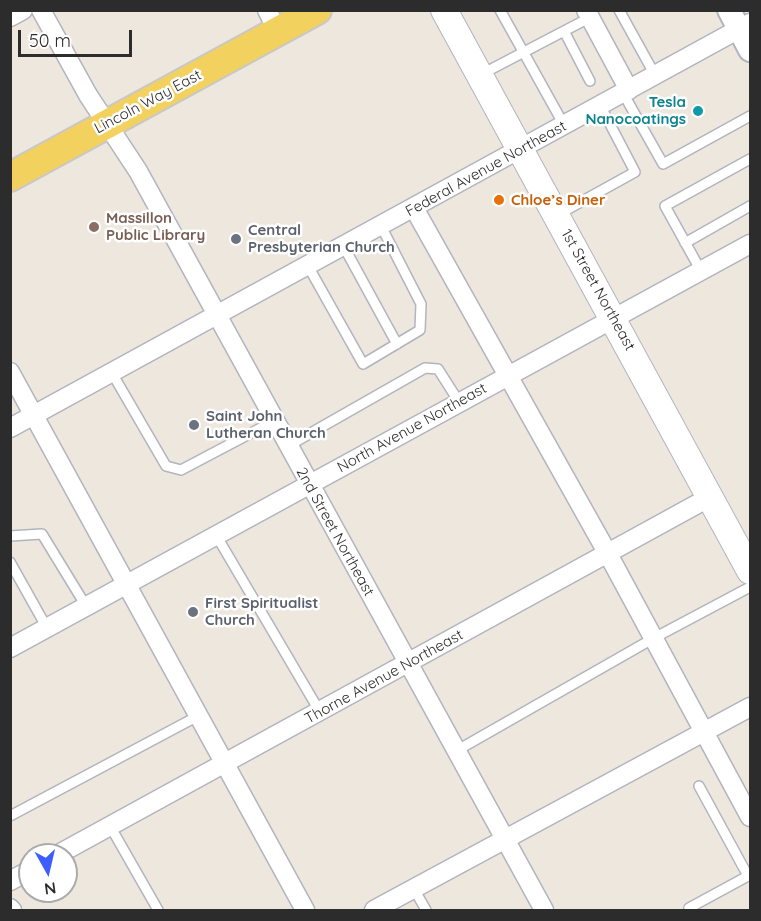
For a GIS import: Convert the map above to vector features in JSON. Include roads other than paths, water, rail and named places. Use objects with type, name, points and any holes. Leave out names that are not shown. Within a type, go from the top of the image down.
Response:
[{"type":"main road","name":"Lincoln Way East","points":[[10,177],[107,124],[273,21],[317,10]]},
{"type":"main road","name":"1st Street Northeast","points":[[444,10],[750,571]]},
{"type":"street","points":[[10,17],[22,10]]},
{"type":"street","name":"2nd Street Northeast","points":[[41,10],[107,124],[138,171],[544,910]]},
{"type":"street","points":[[587,14],[626,92]]},
{"type":"street","points":[[740,21],[750,50]]},
{"type":"street","name":"Federal Avenue Northeast","points":[[10,428],[626,92],[740,21]]},
{"type":"street","points":[[414,208],[608,554],[750,818]]},
{"type":"street","name":"North Avenue Northeast","points":[[10,648],[750,244]]},
{"type":"street","points":[[10,372],[305,910]]},
{"type":"street","name":"Thorne Avenue Northeast","points":[[78,844],[710,497]]},
{"type":"street","points":[[374,910],[750,707]]},
{"type":"lane","points":[[500,10],[564,125]]},
{"type":"lane","points":[[619,10],[655,75]]},
{"type":"lane","points":[[480,75],[564,31],[587,14]]},
{"type":"lane","points":[[564,31],[590,81]]},
{"type":"lane","points":[[626,92],[663,164],[750,117]]},
{"type":"lane","points":[[557,216],[635,172],[600,105]]},
{"type":"lane","points":[[701,271],[665,206],[750,159]]},
{"type":"lane","points":[[685,243],[750,206]]},
{"type":"lane","points":[[308,266],[363,364],[420,330],[421,304],[381,226]]},
{"type":"lane","points":[[344,247],[397,344]]},
{"type":"lane","points":[[288,446],[425,368],[438,369],[459,402]]},
{"type":"lane","points":[[112,373],[166,466],[176,470],[182,470],[274,421]]},
{"type":"lane","points":[[10,536],[42,534],[86,606]]},
{"type":"lane","points":[[216,534],[320,712]]},
{"type":"lane","points":[[10,562],[47,628]]},
{"type":"lane","points":[[456,751],[654,638],[750,587]]},
{"type":"lane","points":[[10,816],[198,716]]},
{"type":"lane","points":[[690,910],[689,908],[749,879],[699,786]]},
{"type":"lane","points":[[110,826],[158,910]]},
{"type":"lane","points":[[414,889],[426,910]]},
{"type":"place","name":"Tesla Nanocoatings","points":[[698,111]]},
{"type":"place","name":"Chloe’s Diner","points":[[499,200]]},
{"type":"place","name":"Massillon Public Library","points":[[94,227]]},
{"type":"place","name":"Central Presbyterian Church","points":[[236,239]]},
{"type":"place","name":"Saint John Lutheran Church","points":[[194,425]]},
{"type":"place","name":"First Spiritualist Church","points":[[193,612]]}]
